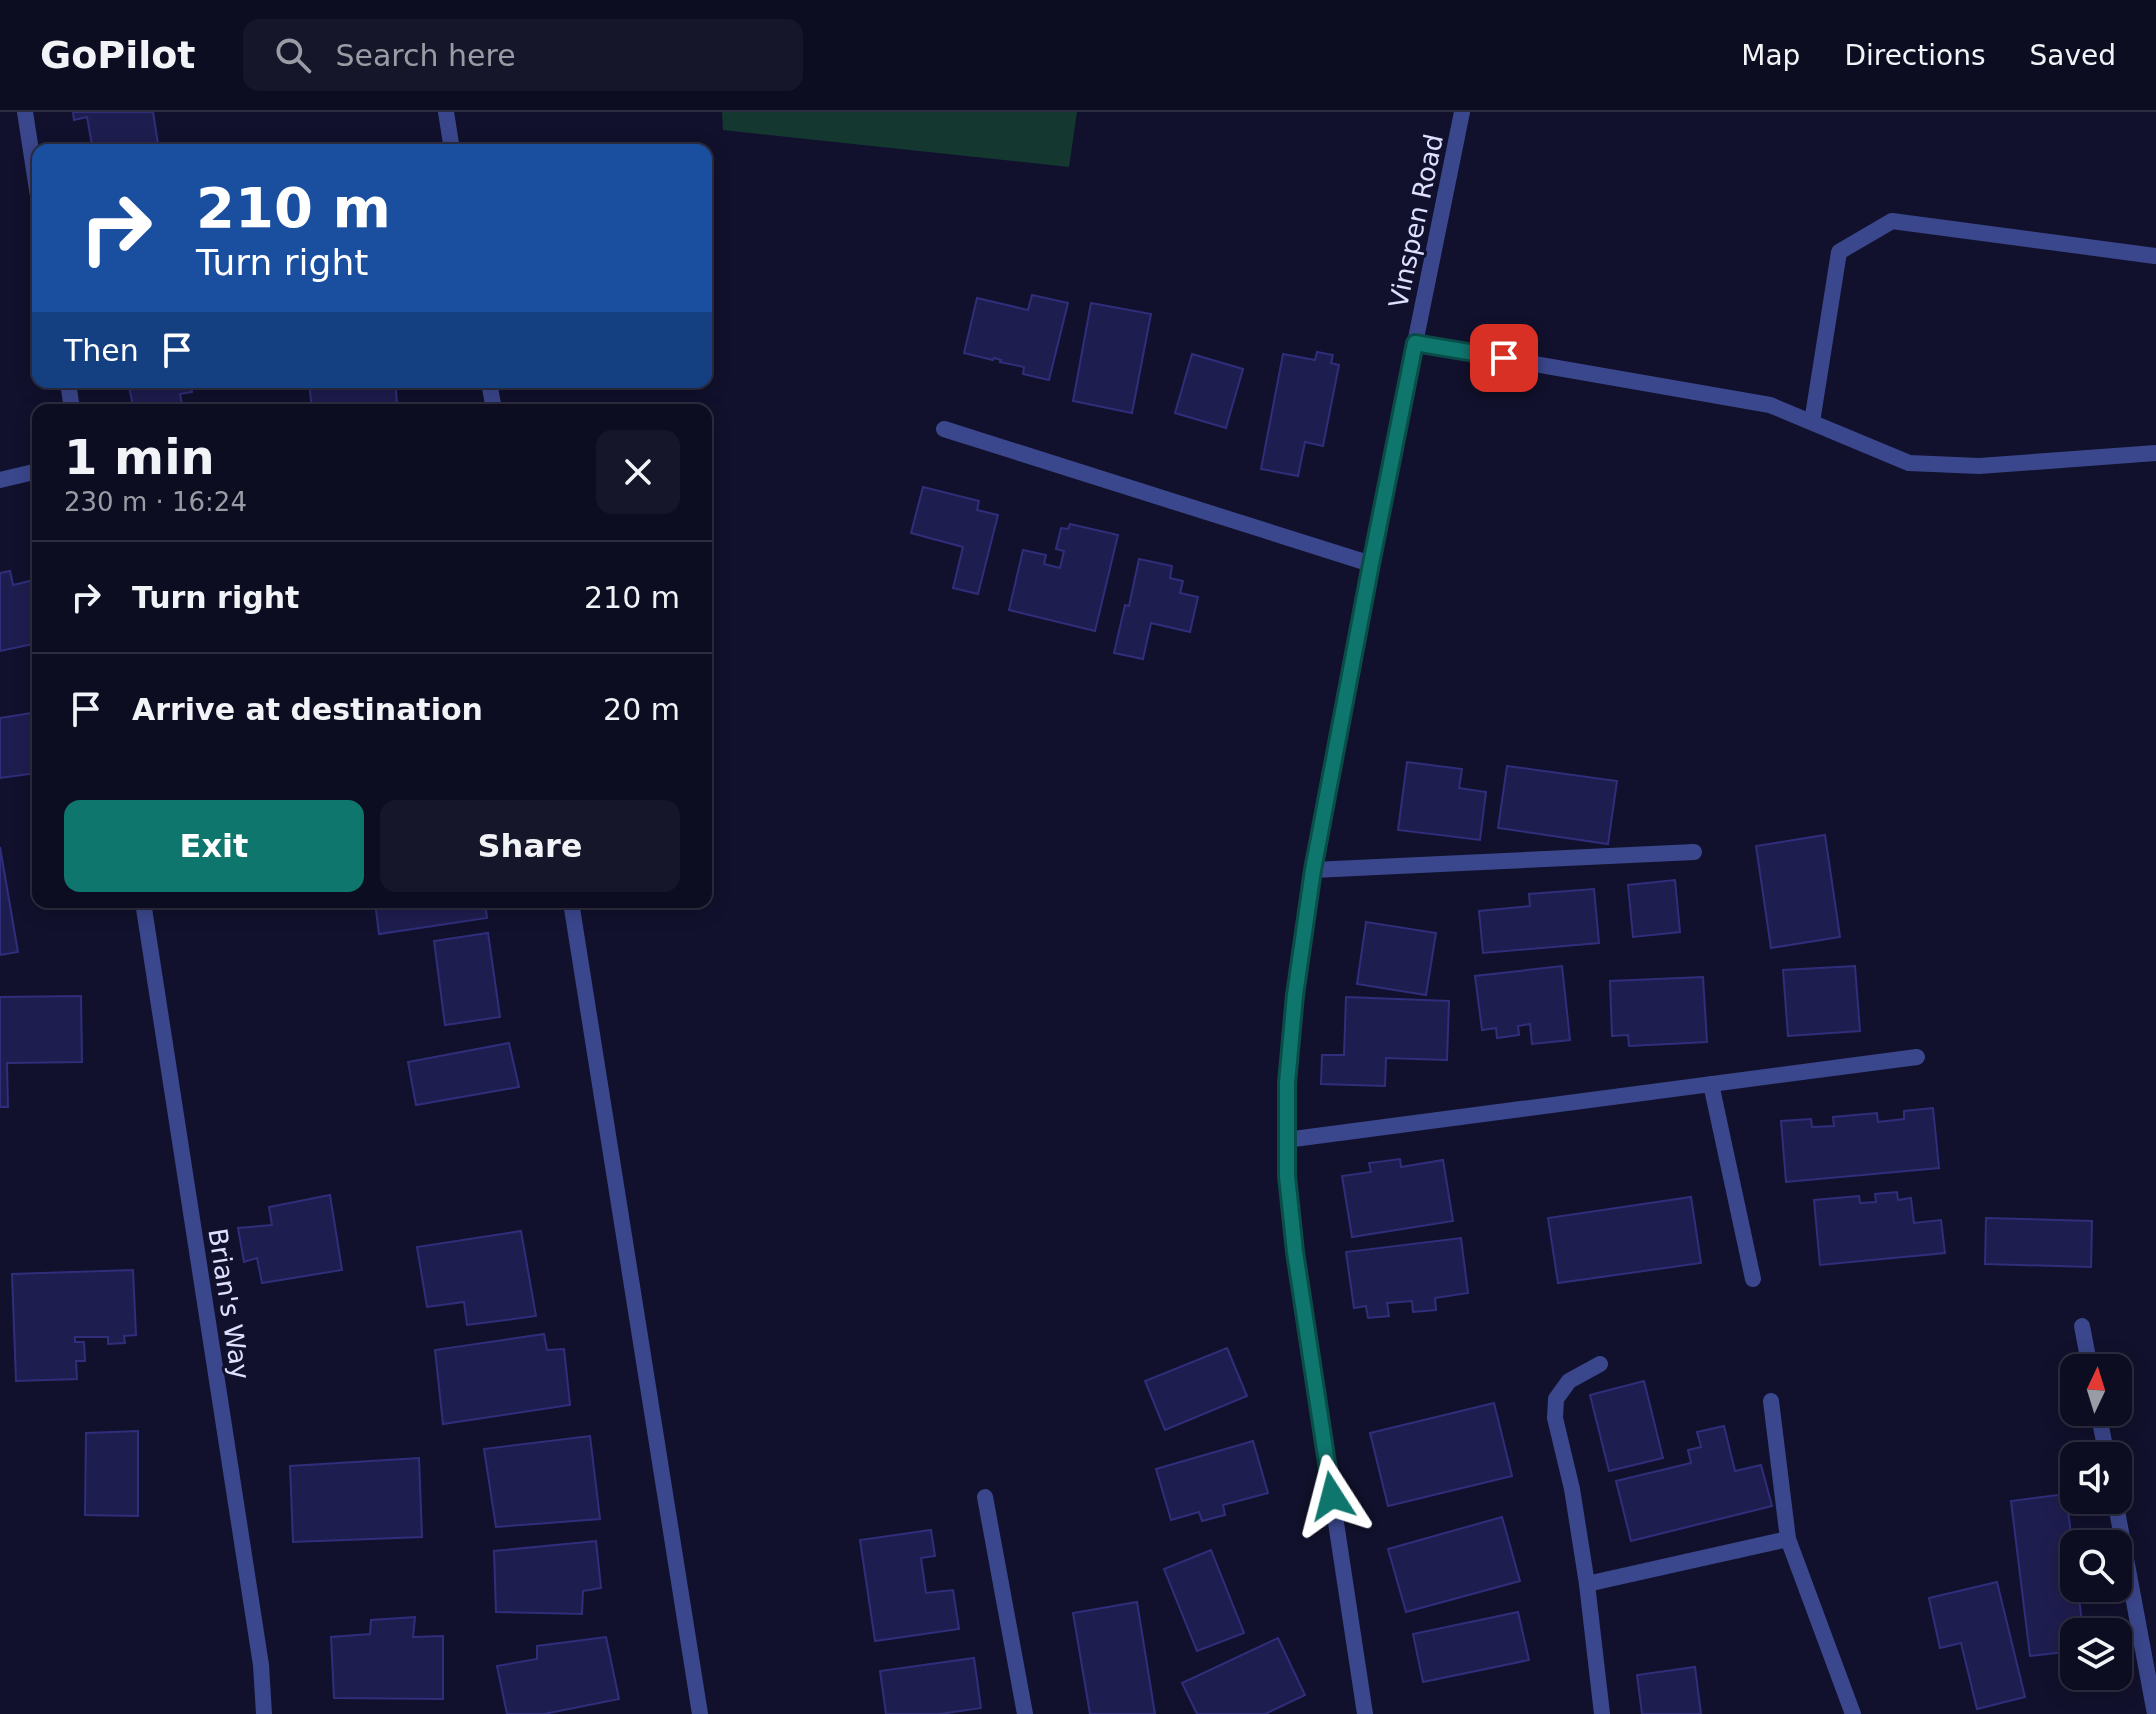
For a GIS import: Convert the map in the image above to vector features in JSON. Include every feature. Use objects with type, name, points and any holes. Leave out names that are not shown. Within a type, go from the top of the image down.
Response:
[{"type":"street","points":[[25,112],[32,157]]},
{"type":"street","points":[[446,112],[451,144]]},
{"type":"street","name":"Vinspen Road","points":[[1365,1714],[1295,1252],[1286,1140],[1287,1083],[1295,995],[1313,870],[1462,112]]},
{"type":"street","points":[[1812,422],[1839,252],[1892,221],[2155,256]]},
{"type":"street","points":[[1415,343],[1770,405],[1909,463],[1979,466],[2156,453]]},
{"type":"street","points":[[944,429],[1371,564]]},
{"type":"street","points":[[0,480],[32,472]]},
{"type":"street","points":[[1313,870],[1694,852]]},
{"type":"street","name":"Brian's Way","points":[[144,908],[261,1665],[264,1714]]},
{"type":"street","points":[[572,908],[700,1714]]},
{"type":"street","points":[[1286,1140],[1917,1057]]},
{"type":"street","points":[[1711,1084],[1753,1279]]},
{"type":"street","points":[[2082,1326],[2087,1354]]},
{"type":"street","points":[[1600,1364],[1569,1381],[1556,1399],[1555,1418],[1572,1489],[1602,1714]]},
{"type":"street","points":[[1771,1401],[1788,1539],[1853,1714]]},
{"type":"street","points":[[985,1497],[1025,1714]]},
{"type":"street","points":[[2118,1514],[2155,1714]]},
{"type":"street","points":[[1587,1584],[1788,1539]]},
{"type":"green space","points":[[722,112],[1077,112],[1069,167],[723,130]]},
{"type":"building","points":[[73,112],[153,112],[158,144],[92,144],[87,117],[74,120]]},
{"type":"building","points":[[1032,295],[1068,303],[1049,380],[1023,374],[1024,367],[964,353],[977,298],[1028,310]]},
{"type":"building","points":[[1091,303],[1151,314],[1132,413],[1073,401]]},
{"type":"building","points":[[1317,352],[1333,355],[1331,363],[1339,365],[1323,446],[1305,442],[1298,476],[1261,469],[1283,354],[1315,360]]},
{"type":"building","points":[[1192,354],[1243,369],[1226,428],[1175,413]]},
{"type":"building","points":[[129,388],[191,388],[192,392],[180,394],[182,404],[133,404]]},
{"type":"building","points":[[310,388],[396,388],[397,403],[311,404]]},
{"type":"building","points":[[923,487],[979,501],[977,510],[998,515],[978,594],[953,588],[963,547],[911,533]]},
{"type":"building","points":[[1070,524],[1118,535],[1095,631],[1009,610],[1023,550],[1046,555],[1044,564],[1060,568],[1064,551],[1056,549],[1061,528],[1068,529]]},
{"type":"building","points":[[1139,559],[1172,566],[1170,578],[1183,581],[1180,593],[1198,597],[1190,632],[1151,623],[1143,659],[1114,653],[1125,605],[1129,606]]},
{"type":"building","points":[[10,571],[13,585],[32,580],[32,644],[0,651],[0,573]]},
{"type":"building","points":[[32,713],[32,774],[0,778],[0,718]]},
{"type":"building","points":[[1407,762],[1462,769],[1459,788],[1486,792],[1480,840],[1398,830]]},
{"type":"building","points":[[1507,766],[1617,781],[1608,844],[1498,828]]},
{"type":"building","points":[[1825,835],[1840,937],[1771,948],[1756,846]]},
{"type":"building","points":[[0,847],[18,952],[0,955]]},
{"type":"building","points":[[1675,880],[1680,932],[1633,937],[1628,885]]},
{"type":"building","points":[[1594,889],[1599,943],[1483,953],[1479,911],[1530,906],[1529,894]]},
{"type":"building","points":[[376,908],[486,908],[487,918],[379,934]]},
{"type":"building","points":[[1366,922],[1436,933],[1426,995],[1357,984]]},
{"type":"building","points":[[488,933],[500,1017],[445,1025],[434,941]]},
{"type":"building","points":[[1562,966],[1570,1040],[1532,1044],[1530,1024],[1518,1026],[1519,1035],[1497,1038],[1496,1028],[1482,1030],[1475,976]]},
{"type":"building","points":[[1855,966],[1860,1031],[1788,1036],[1783,970]]},
{"type":"building","points":[[1703,977],[1707,1042],[1629,1046],[1628,1035],[1612,1036],[1610,981]]},
{"type":"building","points":[[81,996],[82,1062],[7,1063],[8,1107],[0,1107],[0,997]]},
{"type":"building","points":[[1346,997],[1449,1001],[1447,1060],[1386,1058],[1385,1086],[1321,1084],[1322,1055],[1344,1055]]},
{"type":"building","points":[[509,1043],[519,1087],[416,1105],[408,1062]]},
{"type":"building","points":[[1933,1108],[1939,1168],[1786,1182],[1781,1121],[1811,1119],[1812,1127],[1834,1126],[1833,1117],[1877,1113],[1878,1122],[1904,1119],[1904,1111]]},
{"type":"building","points":[[1400,1159],[1401,1167],[1443,1160],[1453,1221],[1352,1237],[1342,1176],[1371,1172],[1369,1163]]},
{"type":"building","points":[[1897,1192],[1898,1200],[1911,1198],[1914,1223],[1941,1220],[1945,1253],[1820,1265],[1814,1200],[1859,1196],[1860,1203],[1876,1202],[1875,1194]]},
{"type":"building","points":[[330,1195],[342,1270],[262,1283],[257,1258],[244,1262],[238,1228],[272,1225],[269,1207]]},
{"type":"building","points":[[1691,1197],[1701,1263],[1558,1283],[1548,1218]]},
{"type":"building","points":[[1986,1218],[2092,1221],[2091,1267],[1985,1264]]},
{"type":"building","points":[[521,1231],[536,1316],[467,1325],[464,1302],[427,1307],[417,1247]]},
{"type":"building","points":[[1461,1238],[1468,1293],[1435,1298],[1436,1310],[1413,1312],[1412,1301],[1387,1303],[1389,1316],[1368,1318],[1366,1306],[1354,1308],[1346,1252]]},
{"type":"building","points":[[133,1270],[136,1335],[124,1336],[125,1343],[108,1344],[108,1337],[75,1337],[75,1342],[84,1342],[85,1361],[76,1361],[77,1379],[16,1381],[12,1274]]},
{"type":"building","points":[[544,1334],[547,1350],[564,1349],[570,1405],[443,1424],[435,1350]]},
{"type":"building","points":[[1227,1348],[1247,1396],[1165,1430],[1145,1381]]},
{"type":"building","points":[[1644,1381],[1663,1458],[1609,1471],[1590,1395]]},
{"type":"building","points":[[1494,1403],[1512,1476],[1388,1506],[1370,1433]]},
{"type":"building","points":[[1724,1426],[1735,1471],[1761,1465],[1772,1506],[1631,1541],[1616,1481],[1691,1463],[1688,1450],[1701,1447],[1697,1432]]},
{"type":"building","points":[[138,1431],[138,1516],[85,1515],[86,1433]]},
{"type":"building","points":[[590,1436],[600,1519],[496,1527],[484,1449]]},
{"type":"building","points":[[1253,1441],[1268,1493],[1223,1505],[1225,1515],[1202,1521],[1199,1512],[1171,1520],[1156,1469]]},
{"type":"building","points":[[419,1458],[422,1537],[293,1542],[290,1466]]},
{"type":"building","points":[[2060,1495],[2060,1514],[2068,1514],[2070,1530],[2060,1530],[2060,1602],[2080,1602],[2081,1618],[2060,1618],[2060,1653],[2030,1656],[2011,1501]]},
{"type":"building","points":[[1502,1517],[1520,1581],[1406,1612],[1388,1549]]},
{"type":"building","points":[[931,1530],[935,1556],[921,1558],[926,1593],[953,1590],[959,1629],[875,1641],[860,1540]]},
{"type":"building","points":[[596,1541],[601,1588],[583,1591],[582,1614],[496,1612],[494,1551]]},
{"type":"building","points":[[1211,1550],[1244,1633],[1197,1651],[1164,1569]]},
{"type":"building","points":[[1997,1582],[2025,1697],[1977,1709],[1961,1643],[1940,1648],[1929,1598]]},
{"type":"building","points":[[1137,1602],[1155,1714],[1090,1714],[1073,1613]]},
{"type":"building","points":[[1518,1612],[1529,1660],[1423,1682],[1413,1634]]},
{"type":"building","points":[[415,1617],[413,1637],[443,1636],[443,1699],[334,1698],[331,1637],[370,1634],[371,1620]]},
{"type":"building","points":[[606,1637],[619,1699],[544,1714],[507,1714],[497,1666],[537,1659],[537,1646]]},
{"type":"building","points":[[1278,1638],[1305,1695],[1265,1714],[1197,1714],[1182,1683]]},
{"type":"building","points":[[974,1658],[981,1708],[940,1714],[886,1714],[880,1671]]},
{"type":"building","points":[[1695,1667],[1701,1714],[1642,1714],[1637,1675]]},
{"type":"route","points":[[1332,1496],[1295,1252],[1287,1176],[1287,1083],[1304,928],[1415,343],[1504,358]]}]
